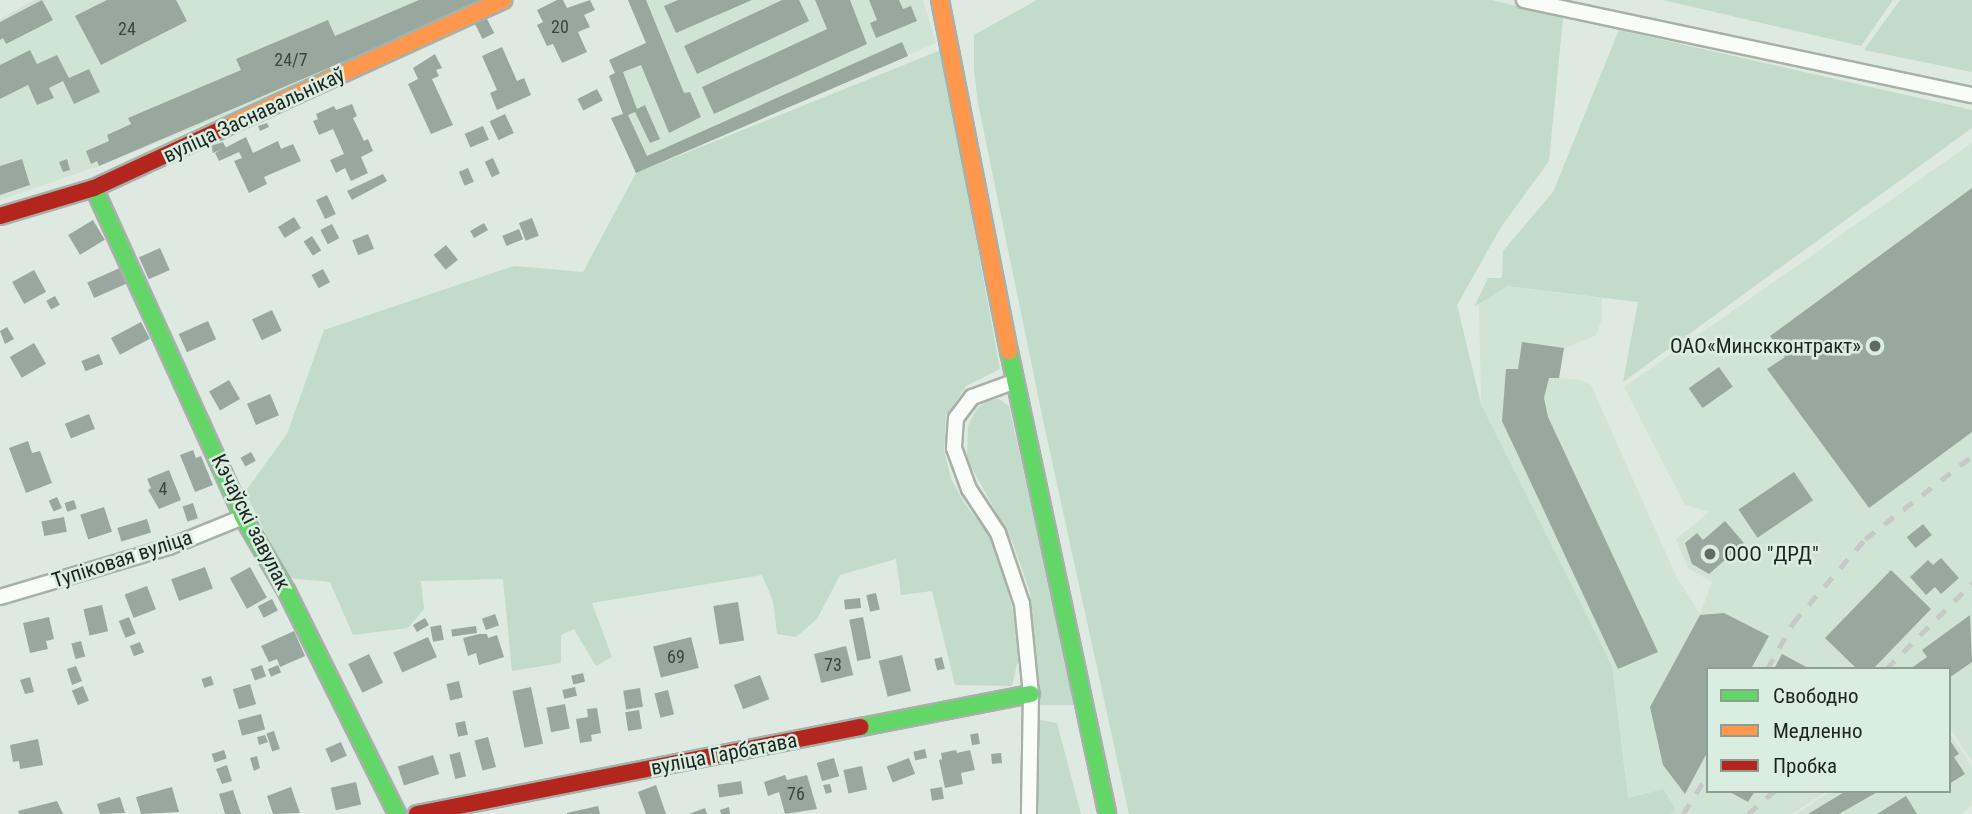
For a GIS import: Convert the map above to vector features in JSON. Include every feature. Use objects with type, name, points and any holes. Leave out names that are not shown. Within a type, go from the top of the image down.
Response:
[{"type":"street","name":"вуліца Заснавальнікаў","points":[[0,216],[94,188],[503,0]]},
{"type":"street","points":[[940,0],[1016,381],[1107,814]]},
{"type":"street","points":[[1524,0],[1972,95]]},
{"type":"street","name":"Кэчаўскі завулак","points":[[94,188],[243,517],[287,592],[397,814]]},
{"type":"street","points":[[1016,381],[972,397],[956,418],[954,448],[970,488],[998,533],[1012,570],[1023,615],[1031,694],[1030,814]]},
{"type":"street","name":"Тупіковая вуліца","points":[[0,597],[169,547],[243,517]]},
{"type":"street","name":"вуліца Гарбатава","points":[[417,814],[1031,694]]},
{"type":"shaded area","points":[[34,0],[492,0],[347,66],[99,166],[0,200],[0,19]]},
{"type":"shaded area","points":[[628,0],[923,0],[936,43],[636,173],[611,118],[623,113],[609,76],[615,72],[609,60],[646,42]]},
{"type":"shaded area","points":[[1037,0],[1492,0],[1563,18],[1549,161],[1501,227],[1457,305],[1481,404],[1612,666],[1628,798],[1663,789],[1676,809],[1671,814],[1129,814],[1043,420],[978,103],[974,69],[974,35]]},
{"type":"shaded area","points":[[1663,0],[1893,0],[1861,46]]},
{"type":"shaded area","points":[[1900,0],[1972,0],[1972,72],[1864,50]]},
{"type":"shaded area","points":[[1619,30],[1972,110],[1972,128],[1623,382],[1638,302],[1507,286],[1474,307],[1488,278],[1502,278],[1503,251],[1553,192]]},
{"type":"shaded area","points":[[941,50],[1000,369],[966,386],[946,415],[944,450],[951,479],[965,504],[990,536],[1009,594],[1021,647],[1012,686],[955,685],[932,591],[901,595],[896,559],[840,575],[817,619],[796,637],[777,634],[773,601],[762,575],[592,603],[612,657],[596,666],[574,629],[561,635],[561,663],[512,671],[503,579],[421,581],[424,609],[408,628],[353,635],[330,582],[288,578],[245,492],[287,434],[324,330],[514,266],[583,272],[636,173]]},
{"type":"shaded area","points":[[1972,143],[1972,761],[1951,730],[1951,667],[1842,667],[1837,661],[1841,667],[1706,667],[1706,793],[1824,793],[1792,814],[1671,814],[1676,808],[1662,789],[1628,798],[1612,666],[1481,404],[1479,301],[1507,286],[1602,298],[1602,319],[1596,335],[1564,349],[1559,378],[1580,380],[1591,385],[1676,576],[1700,614],[1712,582],[1688,568],[1676,539],[1709,512],[1685,505],[1624,387]]},
{"type":"shaded area","points":[[999,399],[1009,406],[1076,705],[1038,705],[1030,592],[1013,543],[967,459],[968,426],[977,408],[988,400]]},
{"type":"shaded area","points":[[1040,720],[1057,723],[1081,814],[1033,814],[1033,726]]},
{"type":"shaded area","points":[[1951,735],[1972,767],[1972,804],[1962,814],[1796,814],[1828,793],[1951,793]]},
{"type":"building","points":[[42,0],[53,20],[6,44],[3,38],[0,40],[0,22]]},
{"type":"building","points":[[107,0],[176,0],[187,21],[101,65],[75,16]]},
{"type":"building","points":[[419,0],[488,0],[99,166],[97,161],[91,164],[86,151],[109,141],[107,135],[131,124],[128,118],[241,70],[236,59],[328,20],[335,36]]},
{"type":"building","points":[[557,0],[563,0],[567,8],[590,0],[595,10],[584,15],[590,27],[578,32],[587,52],[562,63],[553,44],[547,46],[537,25],[543,22],[537,10]]},
{"type":"building","points":[[628,0],[646,0],[684,93],[690,92],[701,117],[669,133],[641,65],[623,72],[637,109],[645,105],[660,139],[650,143],[635,112],[628,115],[647,156],[902,42],[908,56],[636,173],[611,118],[623,114],[609,76],[615,73],[609,60],[646,43]]},
{"type":"building","points":[[678,0],[752,0],[676,33],[664,6]]},
{"type":"building","points":[[782,0],[799,0],[809,21],[697,74],[684,46]]},
{"type":"building","points":[[815,0],[850,0],[867,44],[714,114],[702,87],[827,29]]},
{"type":"building","points":[[869,0],[899,0],[903,9],[911,6],[917,21],[876,38],[870,23],[877,20]]},
{"type":"building","points":[[486,17],[494,33],[483,39],[474,23]]},
{"type":"building","points":[[502,47],[517,81],[524,78],[531,95],[497,110],[490,93],[497,90],[482,56]]},
{"type":"building","points":[[30,50],[37,64],[57,55],[69,78],[89,69],[100,92],[74,104],[63,81],[49,88],[54,98],[37,105],[28,85],[0,99],[0,65]]},
{"type":"building","points":[[435,54],[442,68],[436,70],[439,76],[432,79],[453,125],[431,134],[408,84],[418,79],[413,68]]},
{"type":"building","points":[[597,89],[603,101],[583,111],[577,99]]},
{"type":"building","points":[[352,104],[357,116],[353,118],[364,141],[368,139],[373,151],[361,157],[368,173],[351,181],[345,168],[336,173],[330,160],[344,154],[333,129],[319,135],[313,121],[318,119],[316,114],[334,106],[336,110]]},
{"type":"building","points":[[505,114],[514,133],[498,140],[490,121]]},
{"type":"building","points":[[267,123],[269,127],[260,131],[258,126]]},
{"type":"building","points":[[483,126],[489,140],[470,148],[465,134]]},
{"type":"building","points":[[246,137],[253,153],[278,141],[281,149],[293,144],[301,161],[264,177],[267,184],[249,193],[234,161],[242,158],[239,152],[219,161],[215,153]]},
{"type":"building","points":[[223,142],[226,148],[213,153],[211,146]]},
{"type":"building","points":[[493,158],[500,174],[492,177],[485,162]]},
{"type":"building","points":[[22,159],[30,185],[0,195],[0,166]]},
{"type":"building","points":[[67,159],[70,170],[63,172],[59,162]]},
{"type":"building","points":[[468,168],[474,182],[465,186],[459,172]]},
{"type":"building","points":[[383,174],[387,181],[352,200],[347,191]]},
{"type":"building","name":"ОАО«Минскконтракт»","points":[[1972,188],[1972,432],[1869,508],[1767,369],[1785,357],[1770,336]]},
{"type":"building","points":[[327,195],[336,214],[325,219],[316,200]]},
{"type":"building","points":[[294,217],[301,228],[285,238],[278,227]]},
{"type":"building","points":[[532,218],[539,236],[526,241],[519,223]]},
{"type":"building","points":[[93,220],[105,240],[80,255],[68,235]]},
{"type":"building","points":[[484,223],[488,230],[474,238],[470,231]]},
{"type":"building","points":[[332,224],[339,238],[328,244],[320,230]]},
{"type":"building","points":[[519,229],[523,239],[506,246],[502,236]]},
{"type":"building","points":[[368,234],[374,249],[358,255],[352,240]]},
{"type":"building","points":[[312,236],[321,250],[313,256],[304,241]]},
{"type":"building","points":[[446,245],[458,260],[446,270],[434,255]]},
{"type":"building","points":[[160,248],[170,270],[149,279],[139,257]]},
{"type":"building","points":[[122,267],[129,283],[94,298],[87,282]]},
{"type":"building","points":[[323,269],[330,282],[319,288],[312,275]]},
{"type":"building","points":[[34,270],[46,292],[24,304],[12,282]]},
{"type":"building","points":[[55,296],[60,305],[51,310],[46,301]]},
{"type":"building","points":[[272,310],[282,331],[262,340],[252,319]]},
{"type":"building","points":[[208,321],[216,339],[187,352],[179,334]]},
{"type":"building","points":[[141,322],[150,339],[120,355],[111,338]]},
{"type":"building","points":[[7,327],[14,339],[5,344],[0,331]]},
{"type":"building","points":[[1522,342],[1564,348],[1559,378],[1549,378],[1544,398],[1548,417],[1658,652],[1618,669],[1502,421],[1506,369],[1518,369]]},
{"type":"building","points":[[34,343],[46,364],[22,378],[10,357]]},
{"type":"building","points":[[99,354],[103,364],[86,371],[81,361]]},
{"type":"building","points":[[1719,367],[1733,387],[1702,408],[1689,388]]},
{"type":"building","points":[[229,380],[240,399],[220,411],[209,392]]},
{"type":"building","points":[[270,394],[279,415],[256,425],[247,404]]},
{"type":"building","points":[[89,414],[95,429],[71,439],[65,424]]},
{"type":"building","points":[[28,441],[32,453],[40,451],[52,483],[26,493],[9,448]]},
{"type":"building","points":[[193,450],[196,458],[201,456],[213,485],[195,492],[180,455]]},
{"type":"building","points":[[251,452],[256,461],[245,467],[241,458]]},
{"type":"building","points":[[169,470],[181,500],[159,509],[148,490],[151,488],[147,479]]},
{"type":"building","points":[[1794,472],[1813,500],[1757,538],[1738,509]]},
{"type":"building","points":[[57,497],[62,508],[54,512],[49,501]]},
{"type":"building","points":[[74,500],[77,509],[67,512],[64,503]]},
{"type":"building","points":[[193,503],[198,518],[187,522],[183,506]]},
{"type":"building","points":[[104,507],[112,532],[88,539],[80,515]]},
{"type":"building","points":[[64,517],[67,532],[44,536],[41,521]]},
{"type":"building","points":[[147,519],[151,532],[121,541],[117,528]]},
{"type":"building","name":"ООО \"ДРД\"","points":[[1725,521],[1744,543],[1709,574],[1692,564],[1685,543],[1697,533],[1703,540]]},
{"type":"building","points":[[1923,524],[1932,535],[1915,548],[1907,537]]},
{"type":"building","points":[[1941,558],[1959,578],[1941,594],[1935,587],[1926,595],[1910,577],[1928,560],[1933,565]]},
{"type":"building","points":[[205,567],[213,589],[179,601],[171,579]]},
{"type":"building","points":[[250,567],[267,598],[247,609],[230,578]]},
{"type":"building","points":[[1891,570],[1931,609],[1875,667],[1855,667],[1825,638]]},
{"type":"building","points":[[147,586],[156,609],[134,618],[125,595]]},
{"type":"building","points":[[876,593],[880,610],[870,612],[866,595]]},
{"type":"building","points":[[860,598],[861,608],[845,610],[844,600]]},
{"type":"building","points":[[272,599],[278,611],[264,618],[258,606]]},
{"type":"building","points":[[738,602],[744,641],[719,644],[713,606]]},
{"type":"building","points":[[102,605],[108,631],[90,636],[83,609]]},
{"type":"building","points":[[1724,613],[1769,636],[1752,667],[1706,667],[1706,755],[1685,794],[1663,765],[1650,707],[1700,615]]},
{"type":"building","points":[[495,614],[499,625],[486,630],[482,619]]},
{"type":"building","points":[[1970,615],[1972,662],[1951,677],[1951,667],[1913,667],[1927,657],[1922,650]]},
{"type":"building","points":[[49,617],[54,639],[46,641],[48,649],[30,653],[23,623]]},
{"type":"building","points":[[129,617],[136,634],[126,638],[119,621]]},
{"type":"building","points":[[863,617],[871,658],[857,661],[849,620]]},
{"type":"building","points":[[425,618],[429,625],[417,632],[413,625]]},
{"type":"building","points":[[441,625],[444,640],[433,642],[430,627]]},
{"type":"building","points":[[476,626],[477,633],[452,636],[451,629]]},
{"type":"building","points":[[294,631],[305,656],[280,667],[277,659],[269,662],[261,646]]},
{"type":"building","points":[[487,634],[488,638],[497,635],[504,657],[479,665],[476,653],[468,656],[463,638]]},
{"type":"building","points":[[428,637],[437,657],[402,673],[393,652]]},
{"type":"building","points":[[691,637],[699,668],[661,677],[653,646]]},
{"type":"building","points":[[81,641],[85,656],[75,659],[71,644]]},
{"type":"building","points":[[140,642],[144,652],[134,656],[130,646]]},
{"type":"building","points":[[846,646],[853,675],[821,683],[814,654]]},
{"type":"building","points":[[369,654],[383,683],[362,693],[348,664]]},
{"type":"building","points":[[1782,654],[1806,667],[1775,667]]},
{"type":"building","points":[[902,655],[911,691],[888,697],[879,661]]},
{"type":"building","points":[[942,657],[945,669],[937,671],[934,659]]},
{"type":"building","points":[[262,665],[266,676],[255,680],[251,669]]},
{"type":"building","points":[[278,665],[281,672],[271,677],[268,669]]},
{"type":"building","points":[[76,666],[82,681],[72,685],[67,669]]},
{"type":"building","points":[[583,673],[585,682],[573,684],[571,676]]},
{"type":"building","points":[[760,675],[769,699],[743,709],[734,685]]},
{"type":"building","points":[[211,676],[214,685],[204,688],[201,679]]},
{"type":"building","points":[[30,677],[34,692],[25,694],[20,680]]},
{"type":"building","points":[[459,681],[463,698],[450,700],[446,684]]},
{"type":"building","points":[[250,684],[256,704],[239,709],[233,689]]},
{"type":"building","points":[[83,686],[89,701],[78,705],[72,690]]},
{"type":"building","points":[[531,687],[543,744],[524,748],[512,691]]},
{"type":"building","points":[[575,687],[577,696],[564,699],[562,690]]},
{"type":"building","points":[[640,688],[643,707],[626,709],[623,691]]},
{"type":"building","points":[[668,690],[674,714],[660,718],[654,693]]},
{"type":"building","points":[[565,704],[570,729],[551,732],[546,708]]},
{"type":"building","points":[[597,708],[601,733],[591,735],[592,741],[580,743],[576,719],[588,717],[587,709]]},
{"type":"building","points":[[639,710],[642,729],[628,731],[625,712]]},
{"type":"building","points":[[261,714],[265,729],[242,736],[238,720]]},
{"type":"building","points":[[465,721],[468,735],[458,737],[455,723]]},
{"type":"building","points":[[274,731],[280,749],[272,752],[266,733]]},
{"type":"building","points":[[978,733],[980,744],[972,745],[970,734]]},
{"type":"building","points":[[265,735],[268,742],[259,745],[257,737]]},
{"type":"building","points":[[488,737],[496,767],[483,771],[474,741]]},
{"type":"building","points":[[38,739],[43,765],[20,769],[19,761],[13,762],[10,745]]},
{"type":"building","points":[[341,742],[347,756],[331,762],[325,749]]},
{"type":"building","points":[[1951,742],[1959,754],[1954,757],[1965,774],[1951,783]]},
{"type":"building","points":[[925,749],[927,758],[915,760],[913,752]]},
{"type":"building","points":[[224,750],[227,759],[214,763],[212,754]]},
{"type":"building","points":[[956,750],[957,753],[970,750],[975,770],[961,773],[963,784],[945,788],[939,760],[942,759],[941,753]]},
{"type":"building","points":[[460,752],[466,776],[455,779],[449,755]]},
{"type":"building","points":[[1001,753],[1002,763],[992,764],[991,754]]},
{"type":"building","points":[[433,755],[439,774],[404,785],[398,766]]},
{"type":"building","points":[[257,756],[260,768],[254,771],[250,758]]},
{"type":"building","points":[[834,758],[839,776],[822,781],[817,763]]},
{"type":"building","points":[[909,758],[915,774],[893,782],[887,767]]},
{"type":"building","points":[[227,765],[232,781],[222,784],[216,769]]},
{"type":"building","points":[[862,766],[867,789],[848,793],[843,770]]},
{"type":"building","points":[[785,775],[787,780],[807,775],[817,809],[785,814],[779,792],[768,796],[764,782]]},
{"type":"building","points":[[741,781],[743,794],[719,798],[717,785]]},
{"type":"building","points":[[356,782],[361,804],[336,810],[331,788]]},
{"type":"building","points":[[830,784],[832,792],[826,794],[823,785]]},
{"type":"building","points":[[656,785],[666,814],[646,814],[638,792]]},
{"type":"building","points":[[172,787],[179,812],[141,814],[136,797]]},
{"type":"building","points":[[291,787],[300,813],[273,814],[267,796]]},
{"type":"building","points":[[942,787],[944,799],[932,801],[930,789]]},
{"type":"building","points":[[233,790],[241,814],[225,814],[219,794]]},
{"type":"building","points":[[1732,793],[1754,793],[1748,802]]},
{"type":"building","points":[[1843,793],[1876,793],[1839,814],[1808,814]]},
{"type":"building","points":[[1906,796],[1917,814],[1877,814]]},
{"type":"building","points":[[120,797],[125,813],[100,814],[97,804]]},
{"type":"building","points":[[57,801],[63,814],[19,814],[18,811]]},
{"type":"building","points":[[598,806],[600,814],[567,814],[567,813]]},
{"type":"building","points":[[729,807],[730,814],[721,814],[720,810]]},
{"type":"building","points":[[705,808],[707,814],[689,814]]},
{"type":"railway","points":[[1768,667],[1793,623],[1865,539],[1972,456]]},
{"type":"railway","points":[[1888,667],[1972,583]]},
{"type":"railway","points":[[1683,814],[1706,777]]},
{"type":"railway","points":[[1748,814],[1772,793]]},
{"type":"traffic: fast","points":[[94,188],[243,517],[287,592],[397,814]]},
{"type":"traffic: fast","points":[[1009,351],[1107,814]]},
{"type":"traffic: fast","points":[[861,727],[1031,694]]},
{"type":"traffic: slow","points":[[226,127],[503,0]]},
{"type":"traffic: slow","points":[[940,0],[1009,351]]},
{"type":"traffic: jam","points":[[0,216],[94,188],[226,127]]},
{"type":"traffic: jam","points":[[417,814],[861,727]]},
{"type":"place","name":"ОАО«Минскконтракт»","points":[[1875,346]]},
{"type":"place","name":"ООО \"ДРД\"","points":[[1710,554]]}]
